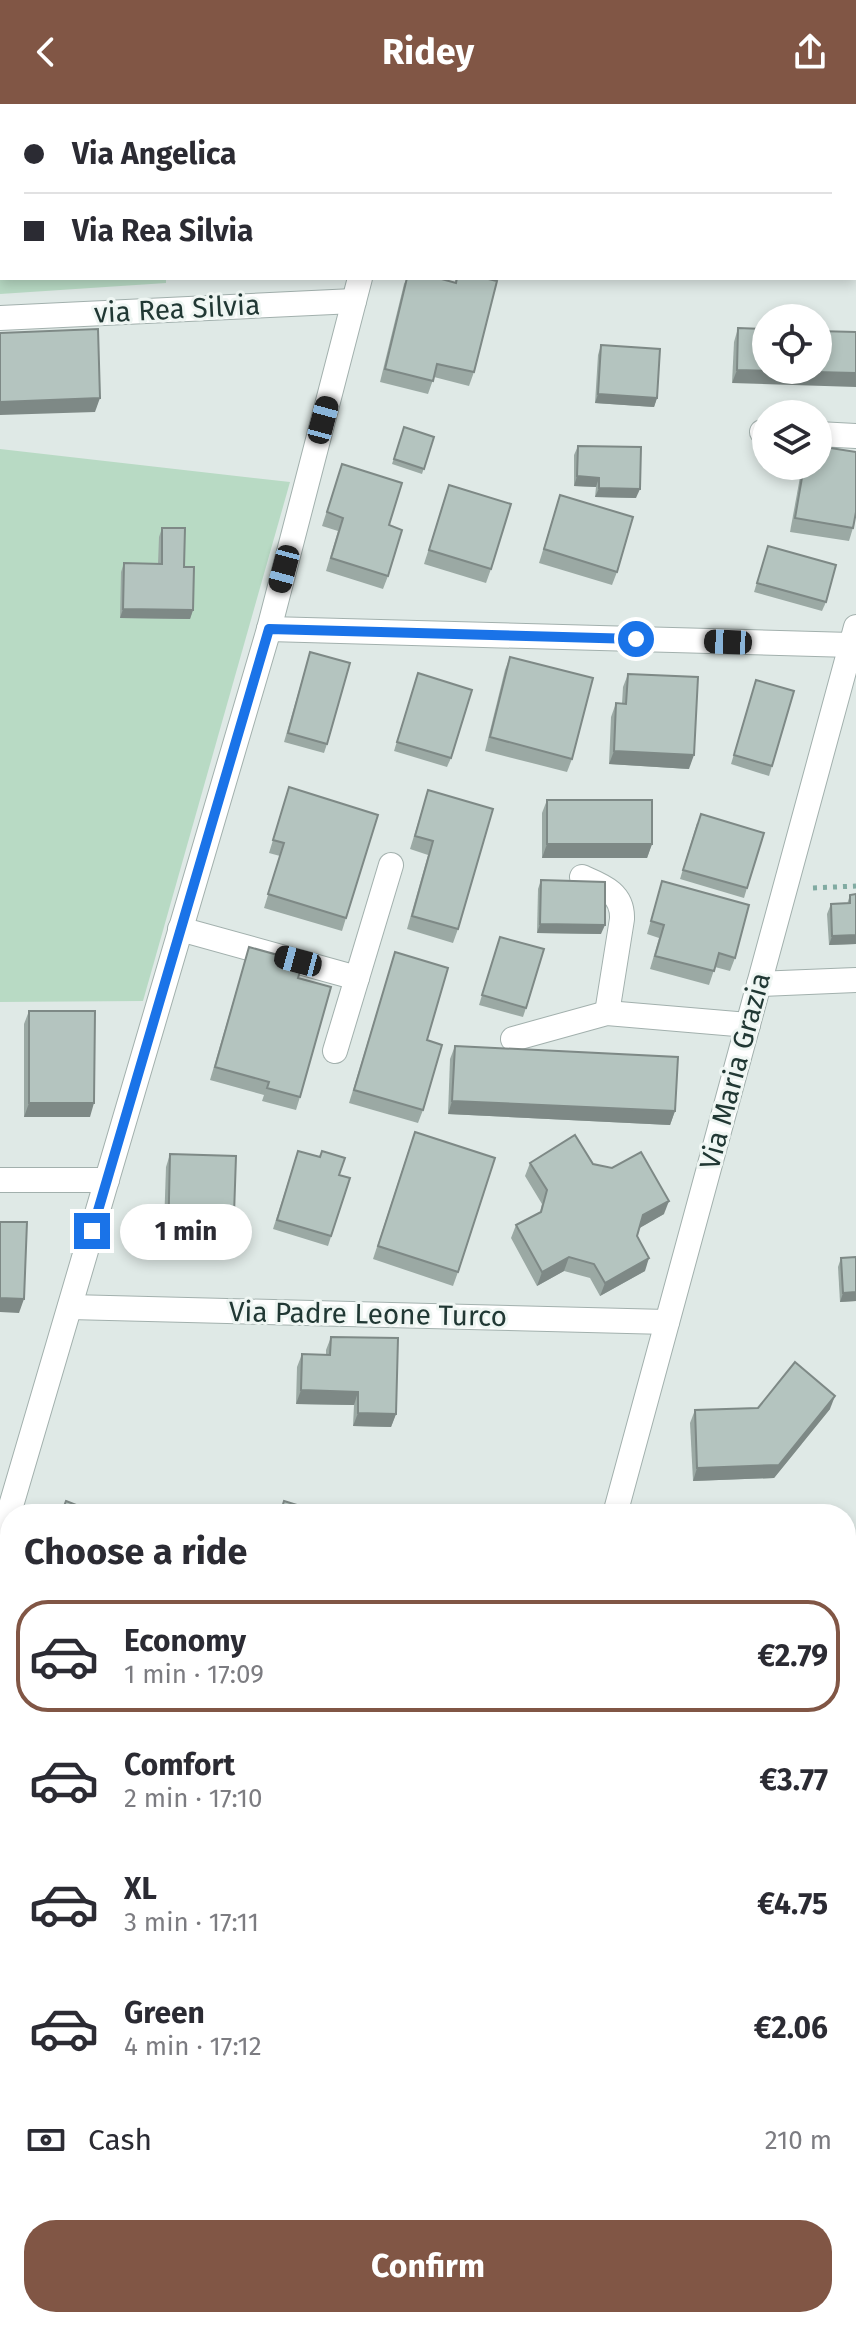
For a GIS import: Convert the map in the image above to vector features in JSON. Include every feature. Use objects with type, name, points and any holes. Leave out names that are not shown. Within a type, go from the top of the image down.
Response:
[{"type":"street","name":"via Rea Silvia","points":[[0,318],[357,289]]},
{"type":"street","points":[[12,1504],[269,629],[357,289]]},
{"type":"street","points":[[832,435],[856,436]]},
{"type":"street","points":[[269,629],[854,636]]},
{"type":"street","name":"Via Maria Grazia","points":[[618,1504],[854,636]]},
{"type":"street","points":[[335,1051],[391,865]]},
{"type":"street","points":[[582,877],[609,890],[622,905],[607,1013]]},
{"type":"street","points":[[180,929],[357,978]]},
{"type":"street","points":[[759,984],[856,980]]},
{"type":"street","points":[[513,1039],[607,1013],[748,1025]]},
{"type":"street","points":[[0,1180],[107,1180]]},
{"type":"street","name":"Via Padre Leone Turco","points":[[70,1307],[667,1322]]},
{"type":"path","points":[[785,889],[856,886]]},
{"type":"green space","points":[[0,280],[166,280],[166,283],[0,294]]},
{"type":"green space","points":[[0,449],[290,482],[143,1001],[0,1002]]},
{"type":"building","points":[[407,280],[456,283],[457,280],[497,281],[474,372],[437,364],[433,381],[385,369]]},
{"type":"building","points":[[738,328],[752,328],[752,370],[737,370]]},
{"type":"building","points":[[98,329],[100,398],[0,402],[0,333]]},
{"type":"building","points":[[832,331],[856,332],[856,373],[832,372]]},
{"type":"building","points":[[601,345],[660,349],[657,398],[598,394]]},
{"type":"building","points":[[404,427],[434,437],[424,469],[394,459]]},
{"type":"building","points":[[578,446],[641,447],[640,489],[599,488],[599,478],[577,476]]},
{"type":"building","points":[[832,448],[856,452],[853,528],[795,518],[802,480],[832,480]]},
{"type":"building","points":[[342,464],[402,483],[389,525],[402,530],[388,576],[331,558],[343,518],[327,512]]},
{"type":"building","points":[[449,485],[511,504],[491,569],[429,550]]},
{"type":"building","points":[[560,495],[633,517],[617,572],[544,549]]},
{"type":"building","points":[[162,528],[185,528],[184,567],[194,567],[193,610],[123,609],[124,563],[162,564]]},
{"type":"building","points":[[768,546],[836,565],[826,602],[757,583]]},
{"type":"building","points":[[310,652],[350,663],[327,744],[288,733]]},
{"type":"building","points":[[510,657],[593,678],[572,759],[490,737]]},
{"type":"building","points":[[418,673],[472,690],[451,758],[397,742]]},
{"type":"building","points":[[628,674],[698,677],[694,755],[614,751],[616,703],[626,704]]},
{"type":"building","points":[[756,680],[794,691],[772,766],[734,755]]},
{"type":"building","points":[[289,787],[378,815],[346,918],[268,894],[284,843],[273,840]]},
{"type":"building","points":[[428,790],[493,809],[458,929],[412,916],[433,841],[415,836]]},
{"type":"building","points":[[547,800],[652,800],[652,844],[547,844]]},
{"type":"building","points":[[701,814],[764,833],[747,888],[683,870]]},
{"type":"building","points":[[541,880],[605,882],[605,925],[540,924]]},
{"type":"building","points":[[662,881],[749,905],[735,958],[719,953],[714,971],[655,956],[664,925],[651,921]]},
{"type":"building","points":[[856,894],[856,935],[832,936],[831,904],[850,903],[850,895]]},
{"type":"building","points":[[500,937],[544,949],[526,1008],[482,995]]},
{"type":"building","points":[[249,947],[303,962],[298,978],[331,987],[300,1097],[267,1088],[269,1082],[215,1067]]},
{"type":"building","points":[[395,952],[448,968],[427,1040],[442,1045],[423,1110],[354,1090]]},
{"type":"building","points":[[29,1011],[95,1011],[94,1103],[29,1103]]},
{"type":"building","points":[[455,1046],[678,1057],[675,1111],[452,1101]]},
{"type":"building","points":[[415,1132],[495,1158],[458,1272],[378,1246]]},
{"type":"building","points":[[575,1135],[593,1164],[612,1168],[641,1152],[669,1201],[643,1215],[637,1236],[649,1258],[605,1283],[594,1264],[569,1257],[542,1272],[516,1225],[541,1212],[547,1190],[530,1163]]},
{"type":"building","points":[[298,1151],[320,1157],[322,1151],[345,1158],[339,1175],[350,1178],[331,1236],[277,1220]]},
{"type":"building","points":[[170,1154],[236,1156],[233,1244],[168,1242]]},
{"type":"building","points":[[0,1222],[27,1222],[24,1299],[0,1298]]},
{"type":"building","points":[[856,1257],[856,1292],[843,1293],[841,1258]]},
{"type":"building","points":[[331,1337],[398,1338],[396,1414],[358,1413],[358,1392],[301,1390],[302,1354],[330,1355]]},
{"type":"building","points":[[795,1362],[835,1396],[779,1465],[697,1468],[695,1410],[758,1408]]},
{"type":"route","points":[[92,1231],[269,629],[636,639]]}]
